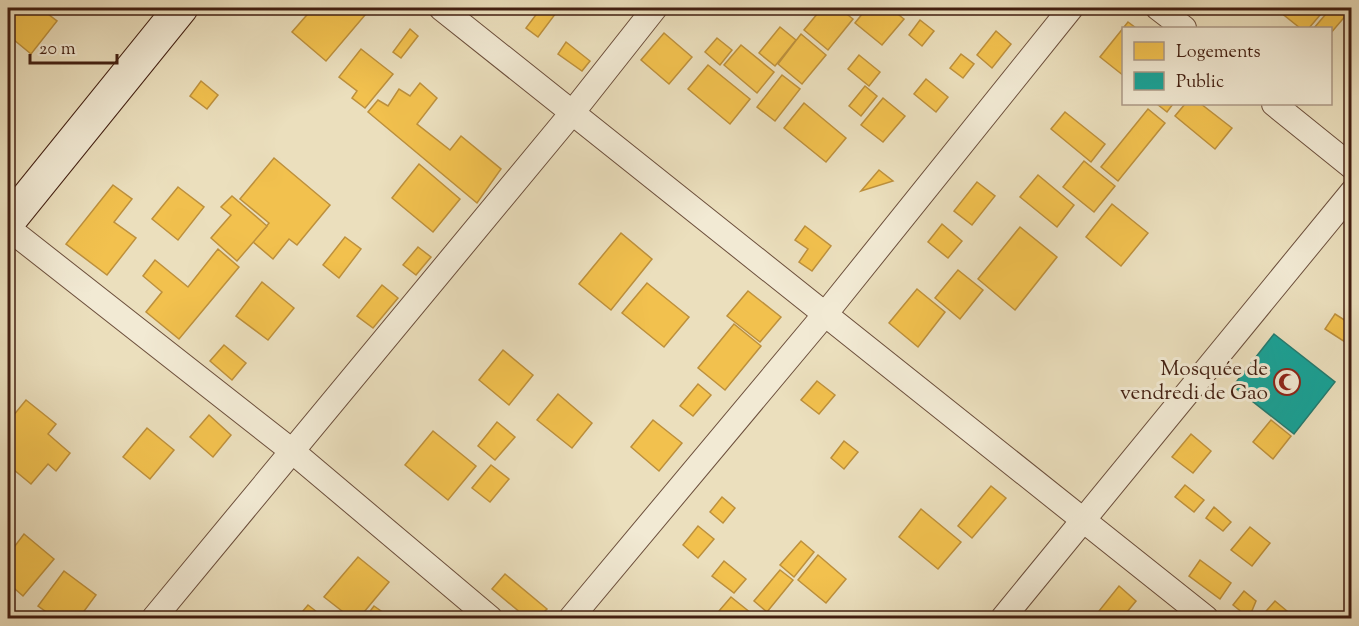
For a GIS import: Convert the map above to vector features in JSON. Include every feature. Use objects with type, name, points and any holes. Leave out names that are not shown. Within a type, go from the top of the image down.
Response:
[{"type":"street","points":[[8,222],[181,8]]},
{"type":"street","points":[[441,8],[1206,618]]},
{"type":"street","points":[[154,618],[572,113],[655,8]]},
{"type":"street","points":[[571,618],[826,313],[1071,8]]},
{"type":"street","points":[[1158,8],[1183,27]]},
{"type":"street","points":[[1275,105],[1352,167]]},
{"type":"street","points":[[1003,618],[1352,192]]},
{"type":"street","points":[[8,228],[292,451],[490,618]]},
{"type":"building: Logements","points":[[8,8],[47,8],[44,11],[57,21],[31,54],[8,35]]},
{"type":"building: Logements","points":[[313,8],[371,8],[326,61],[292,32]]},
{"type":"building: Logements","points":[[541,8],[559,9],[538,37],[526,28]]},
{"type":"building: Logements","points":[[822,8],[839,8],[853,19],[828,50],[804,30]]},
{"type":"building: Logements","points":[[867,8],[890,8],[904,19],[882,45],[855,23]]},
{"type":"building: Logements","points":[[1275,8],[1326,8],[1310,27],[1299,27]]},
{"type":"building: Logements","points":[[1331,8],[1341,8],[1348,13],[1332,32],[1332,27],[1315,27]]},
{"type":"building: Logements","points":[[920,20],[934,31],[922,46],[909,35]]},
{"type":"building: Logements","points":[[1128,22],[1135,27],[1124,27]]},
{"type":"building: Logements","points":[[780,27],[796,40],[775,66],[759,53]]},
{"type":"building: Logements","points":[[410,29],[418,36],[401,58],[393,52]]},
{"type":"building: Logements","points":[[1122,30],[1122,74],[1100,57]]},
{"type":"building: Logements","points":[[996,31],[1011,44],[992,68],[977,55]]},
{"type":"building: Logements","points":[[664,33],[692,57],[669,84],[641,60]]},
{"type":"building: Logements","points":[[801,34],[826,55],[802,84],[778,64]]},
{"type":"building: Logements","points":[[717,38],[732,50],[720,65],[705,52]]},
{"type":"building: Logements","points":[[566,42],[590,61],[582,71],[558,54]]},
{"type":"building: Logements","points":[[741,45],[774,72],[757,93],[724,65]]},
{"type":"building: Logements","points":[[361,49],[393,74],[365,108],[352,98],[357,91],[339,77]]},
{"type":"building: Logements","points":[[961,54],[974,64],[963,78],[950,68]]},
{"type":"building: Logements","points":[[859,55],[880,72],[869,86],[848,69]]},
{"type":"building: Logements","points":[[708,65],[750,99],[730,124],[688,89]]},
{"type":"building: Logements","points":[[782,75],[800,89],[775,121],[757,107]]},
{"type":"building: Logements","points":[[926,79],[948,97],[936,112],[914,94]]},
{"type":"building: Logements","points":[[201,81],[218,95],[207,109],[190,96]]},
{"type":"building: Logements","points":[[420,83],[437,98],[417,124],[450,150],[461,136],[501,169],[477,203],[368,112],[378,100],[388,106],[399,89],[410,96]]},
{"type":"building: Logements","points":[[865,86],[877,96],[861,116],[849,106]]},
{"type":"building: Logements","points":[[883,98],[905,116],[883,142],[861,125]]},
{"type":"building: Logements","points":[[804,103],[846,138],[826,162],[784,128]]},
{"type":"building: Logements","points":[[1158,105],[1172,105],[1167,112]]},
{"type":"building: Logements","points":[[1184,105],[1202,105],[1232,128],[1215,149],[1175,116]]},
{"type":"building: Logements","points":[[1148,109],[1165,123],[1118,181],[1101,167]]},
{"type":"building: Logements","points":[[1065,112],[1105,144],[1091,162],[1051,129]]},
{"type":"building: Logements","points":[[274,158],[330,205],[297,245],[289,239],[273,259],[253,242],[269,223],[240,199]]},
{"type":"building: Logements","points":[[1084,161],[1115,186],[1094,212],[1063,187]]},
{"type":"building: Logements","points":[[419,164],[460,199],[433,232],[392,198]]},
{"type":"building: Logements","points":[[879,170],[893,181],[861,191]]},
{"type":"building: Logements","points":[[1038,175],[1074,205],[1057,227],[1020,197]]},
{"type":"building: Logements","points":[[977,182],[995,196],[972,225],[954,211]]},
{"type":"building: Logements","points":[[113,185],[132,199],[114,222],[136,238],[107,275],[66,244]]},
{"type":"building: Logements","points":[[178,187],[204,207],[178,240],[152,219]]},
{"type":"building: Logements","points":[[232,196],[267,226],[237,261],[211,238],[231,215],[221,207]]},
{"type":"building: Logements","points":[[1112,204],[1148,233],[1121,266],[1086,237]]},
{"type":"building: Logements","points":[[942,224],[962,241],[948,258],[928,242]]},
{"type":"building: Logements","points":[[805,226],[831,246],[812,271],[799,262],[808,249],[795,240]]},
{"type":"building: Logements","points":[[1020,227],[1057,257],[1015,310],[978,279]]},
{"type":"building: Logements","points":[[621,233],[652,259],[611,310],[579,284]]},
{"type":"building: Logements","points":[[345,237],[361,249],[339,278],[323,265]]},
{"type":"building: Logements","points":[[418,247],[431,257],[416,275],[403,265]]},
{"type":"building: Logements","points":[[218,249],[239,267],[179,339],[146,312],[162,292],[143,276],[155,260],[188,287]]},
{"type":"building: Logements","points":[[958,270],[983,290],[960,319],[935,298]]},
{"type":"building: Logements","points":[[262,282],[294,308],[268,340],[236,316]]},
{"type":"building: Logements","points":[[647,283],[689,317],[664,347],[622,313]]},
{"type":"building: Logements","points":[[382,285],[398,298],[373,328],[357,316]]},
{"type":"building: Logements","points":[[917,289],[945,312],[918,347],[889,323]]},
{"type":"building: Logements","points":[[748,291],[781,317],[760,342],[727,316]]},
{"type":"building: Logements","points":[[1335,314],[1349,323],[1352,319],[1352,343],[1347,339],[1345,342],[1325,329]]},
{"type":"building: Logements","points":[[734,324],[761,346],[725,390],[698,368]]},
{"type":"building: Logements","points":[[224,345],[246,363],[232,380],[210,361]]},
{"type":"building: Logements","points":[[503,350],[533,375],[509,405],[479,380]]},
{"type":"building: Logements","points":[[817,381],[835,395],[819,414],[801,400]]},
{"type":"building: Logements","points":[[698,384],[711,395],[693,416],[680,406]]},
{"type":"building: Logements","points":[[558,394],[592,423],[572,448],[537,420]]},
{"type":"building: Logements","points":[[26,400],[56,424],[48,434],[70,453],[56,471],[48,464],[31,484],[8,465],[8,422]]},
{"type":"building: Logements","points":[[209,415],[231,435],[213,457],[190,437]]},
{"type":"building: Logements","points":[[653,420],[682,443],[659,471],[631,447]]},
{"type":"building: Logements","points":[[1271,420],[1291,436],[1273,459],[1253,442]]},
{"type":"building: Logements","points":[[497,422],[515,437],[495,460],[478,446]]},
{"type":"building: Logements","points":[[147,428],[174,450],[150,479],[123,457]]},
{"type":"building: Logements","points":[[433,431],[476,466],[448,500],[405,465]]},
{"type":"building: Logements","points":[[1191,434],[1211,451],[1193,473],[1172,457]]},
{"type":"building: Logements","points":[[844,441],[858,452],[844,469],[831,458]]},
{"type":"building: Logements","points":[[491,465],[509,479],[490,502],[472,488]]},
{"type":"building: Logements","points":[[1185,485],[1204,500],[1194,512],[1175,497]]},
{"type":"building: Logements","points":[[991,486],[1006,498],[972,538],[958,526]]},
{"type":"building: Logements","points":[[722,497],[735,508],[723,523],[710,512]]},
{"type":"building: Logements","points":[[1214,507],[1231,522],[1223,531],[1206,518]]},
{"type":"building: Logements","points":[[921,509],[961,542],[938,569],[899,537]]},
{"type":"building: Logements","points":[[698,526],[714,539],[698,558],[683,545]]},
{"type":"building: Logements","points":[[1250,527],[1270,543],[1252,566],[1231,550]]},
{"type":"building: Logements","points":[[24,534],[54,559],[23,596],[8,583],[8,555]]},
{"type":"building: Logements","points":[[801,541],[814,552],[794,577],[780,565]]},
{"type":"building: Logements","points":[[818,555],[846,579],[826,603],[798,580]]},
{"type":"building: Logements","points":[[358,557],[389,582],[359,618],[351,618],[324,597]]},
{"type":"building: Logements","points":[[1200,560],[1231,583],[1220,599],[1189,576]]},
{"type":"building: Logements","points":[[724,561],[746,579],[734,593],[712,576]]},
{"type":"building: Logements","points":[[780,570],[793,580],[767,612],[754,601]]},
{"type":"building: Logements","points":[[64,571],[96,595],[79,618],[55,618],[38,606]]},
{"type":"building: Logements","points":[[505,574],[547,609],[538,618],[527,618],[492,589]]},
{"type":"building: Logements","points":[[1119,586],[1136,601],[1122,618],[1095,616]]},
{"type":"building: Logements","points":[[1244,591],[1256,601],[1249,618],[1233,605]]},
{"type":"building: Logements","points":[[731,597],[756,617],[713,618]]},
{"type":"building: Logements","points":[[1275,601],[1293,616],[1291,618],[1260,618]]},
{"type":"building: Logements","points":[[308,605],[317,612],[312,618],[297,618]]},
{"type":"building: Logements","points":[[374,606],[391,618],[365,618]]},
{"type":"building: Public","points":[[1274,334],[1335,382],[1294,434],[1233,386]]},
{"type":"place","name":"Mosquée de vendredi de Gao","points":[[1287,382]]}]
